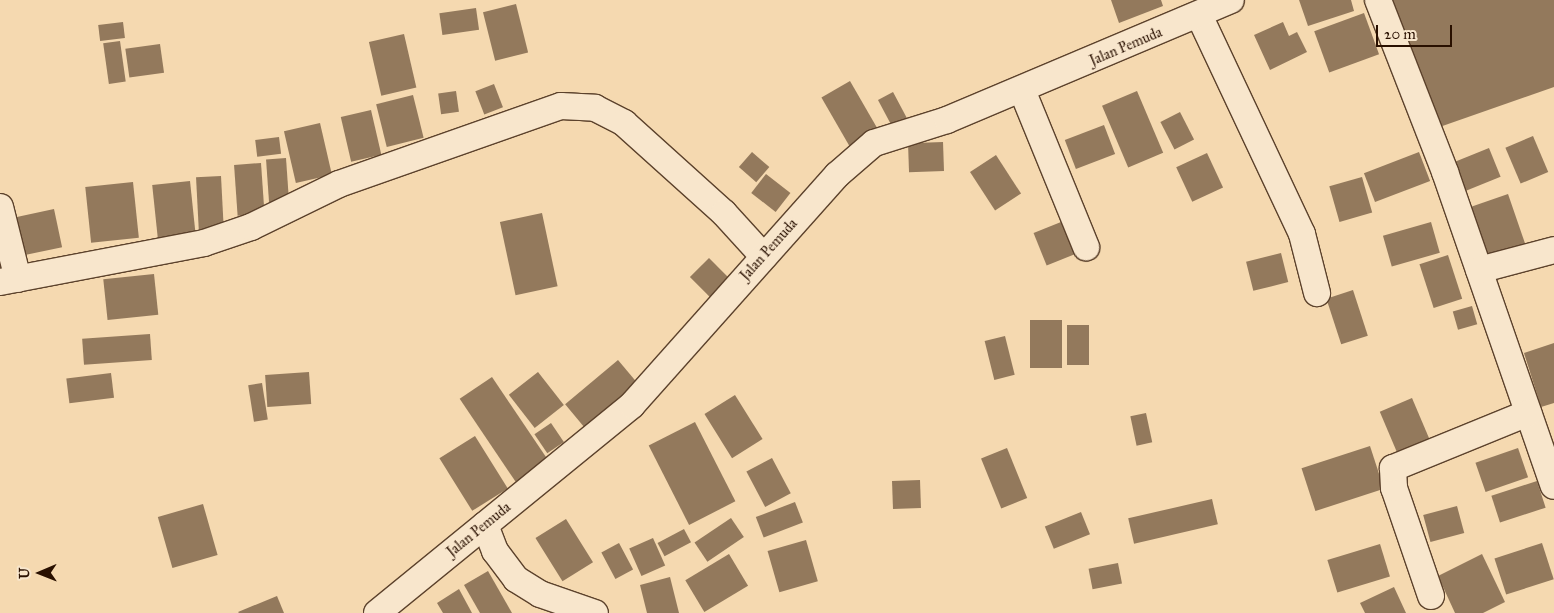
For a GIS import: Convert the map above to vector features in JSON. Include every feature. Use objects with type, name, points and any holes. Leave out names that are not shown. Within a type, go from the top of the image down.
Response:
[{"type":"street","name":"Jalan Pemuda","points":[[377,613],[632,405],[837,175],[874,143],[1022,90],[1231,0]]},
{"type":"street","points":[[1378,0],[1479,270],[1554,486]]},
{"type":"street","points":[[1199,15],[1302,234],[1317,293]]},
{"type":"street","points":[[1022,90],[1086,247]]},
{"type":"street","points":[[0,206],[9,281],[204,243],[252,227],[339,184],[561,106],[595,108],[624,123],[724,213],[764,257]]},
{"type":"street","points":[[1479,270],[1554,250]]},
{"type":"street","points":[[1431,596],[1394,488],[1393,468],[1528,413]]},
{"type":"street","points":[[485,525],[495,551],[516,579],[540,594],[595,613]]},
{"type":"building","points":[[1111,0],[1161,0],[1163,6],[1119,23]]},
{"type":"building","points":[[1299,0],[1351,0],[1354,11],[1308,26]]},
{"type":"building","points":[[1386,0],[1554,0],[1554,87],[1431,130]]},
{"type":"building","points":[[516,4],[528,53],[495,61],[483,12]]},
{"type":"building","points":[[476,8],[479,30],[442,35],[439,13]]},
{"type":"building","points":[[1364,13],[1379,54],[1329,72],[1314,31]]},
{"type":"building","points":[[123,22],[125,38],[100,41],[98,25]]},
{"type":"building","points":[[1283,22],[1289,36],[1297,32],[1307,52],[1270,70],[1254,35]]},
{"type":"building","points":[[404,34],[416,88],[381,96],[369,42]]},
{"type":"building","points":[[120,41],[126,82],[109,84],[103,43]]},
{"type":"building","points":[[160,44],[164,73],[129,78],[125,49]]},
{"type":"building","points":[[850,81],[879,131],[850,148],[821,98]]},
{"type":"building","points":[[494,84],[503,107],[484,115],[475,91]]},
{"type":"building","points":[[456,91],[459,112],[441,114],[438,94]]},
{"type":"building","points":[[1137,91],[1163,153],[1128,168],[1102,106]]},
{"type":"building","points":[[893,92],[908,120],[893,128],[878,100]]},
{"type":"building","points":[[413,95],[424,138],[387,147],[376,104]]},
{"type":"building","points":[[371,110],[381,155],[351,162],[341,117]]},
{"type":"building","points":[[1180,112],[1194,140],[1174,150],[1160,122]]},
{"type":"building","points":[[320,123],[332,175],[296,183],[284,131]]},
{"type":"building","points":[[1104,125],[1115,154],[1076,169],[1065,140]]},
{"type":"building","points":[[1533,136],[1548,172],[1521,184],[1505,148]]},
{"type":"building","points":[[279,137],[281,154],[257,157],[255,140]]},
{"type":"building","points":[[943,142],[944,171],[909,172],[908,143]]},
{"type":"building","points":[[1489,148],[1501,177],[1465,191],[1454,162]]},
{"type":"building","points":[[752,152],[769,167],[756,182],[739,167]]},
{"type":"building","points":[[1419,152],[1430,181],[1375,202],[1364,173]]},
{"type":"building","points":[[1207,153],[1223,187],[1192,202],[1176,167]]},
{"type":"building","points":[[996,155],[1021,194],[995,210],[970,172]]},
{"type":"building","points":[[286,158],[289,201],[269,202],[266,159]]},
{"type":"building","points":[[261,163],[265,214],[238,216],[234,165]]},
{"type":"building","points":[[766,174],[790,193],[776,212],[751,193]]},
{"type":"building","points":[[221,176],[224,228],[199,229],[196,177]]},
{"type":"building","points":[[1362,177],[1372,213],[1340,222],[1329,186]]},
{"type":"building","points":[[190,181],[196,239],[158,243],[152,185]]},
{"type":"building","points":[[133,182],[139,238],[91,243],[85,187]]},
{"type":"building","points":[[1508,194],[1527,248],[1484,263],[1465,209]]},
{"type":"building","points":[[54,209],[62,247],[25,255],[17,217]]},
{"type":"building","points":[[542,213],[558,286],[516,295],[500,222]]},
{"type":"building","points":[[1066,220],[1079,252],[1047,266],[1034,233]]},
{"type":"building","points":[[1431,222],[1440,253],[1392,267],[1383,236]]},
{"type":"building","points":[[1281,253],[1288,282],[1253,291],[1246,262]]},
{"type":"building","points":[[1448,255],[1462,299],[1434,308],[1419,264]]},
{"type":"building","points":[[709,258],[731,280],[712,299],[690,277]]},
{"type":"building","points":[[154,274],[158,315],[108,320],[103,279]]},
{"type":"building","points":[[1353,290],[1368,336],[1341,344],[1326,299]]},
{"type":"building","points":[[1472,306],[1477,324],[1458,330],[1453,312]]},
{"type":"building","points":[[1030,320],[1062,320],[1062,368],[1030,368]]},
{"type":"building","points":[[1067,325],[1089,325],[1089,365],[1067,365]]},
{"type":"building","points":[[150,334],[152,360],[84,365],[82,339]]},
{"type":"building","points":[[1005,336],[1015,375],[994,380],[985,341]]},
{"type":"building","points":[[1554,343],[1554,403],[1541,407],[1524,353]]},
{"type":"building","points":[[618,360],[640,386],[587,430],[565,404]]},
{"type":"building","points":[[309,372],[311,404],[267,407],[265,375]]},
{"type":"building","points":[[538,372],[564,405],[535,428],[509,395]]},
{"type":"building","points":[[111,373],[114,398],[69,403],[66,378]]},
{"type":"building","points":[[492,377],[551,464],[518,486],[460,399]]},
{"type":"building","points":[[262,383],[268,420],[254,422],[248,385]]},
{"type":"building","points":[[735,395],[763,439],[732,458],[704,414]]},
{"type":"building","points":[[1412,398],[1429,439],[1397,452],[1380,412]]},
{"type":"building","points":[[1146,413],[1152,442],[1137,446],[1130,416]]},
{"type":"building","points":[[695,422],[735,501],[689,525],[649,446]]},
{"type":"building","points":[[551,423],[564,442],[547,453],[534,434]]},
{"type":"building","points":[[475,436],[508,489],[472,511],[439,458]]},
{"type":"building","points":[[1370,446],[1384,489],[1315,511],[1302,468]]},
{"type":"building","points":[[1007,448],[1027,498],[1001,509],[981,458]]},
{"type":"building","points":[[1518,448],[1528,477],[1486,492],[1475,463]]},
{"type":"building","points":[[772,458],[791,493],[765,507],[746,472]]},
{"type":"building","points":[[920,480],[921,508],[893,509],[892,481]]},
{"type":"building","points":[[1537,481],[1546,508],[1500,522],[1491,496]]},
{"type":"building","points":[[1212,499],[1218,524],[1134,544],[1128,518]]},
{"type":"building","points":[[795,502],[803,523],[764,538],[756,517]]},
{"type":"building","points":[[203,504],[218,555],[172,568],[158,517]]},
{"type":"building","points":[[1457,506],[1464,533],[1430,542],[1423,515]]},
{"type":"building","points":[[1081,512],[1090,534],[1054,549],[1045,527]]},
{"type":"building","points":[[731,518],[744,537],[707,562],[695,543]]},
{"type":"building","points":[[566,519],[593,562],[562,581],[535,538]]},
{"type":"building","points":[[684,529],[691,542],[665,556],[658,543]]},
{"type":"building","points":[[653,538],[665,565],[641,576],[629,549]]},
{"type":"building","points":[[806,540],[818,581],[779,592],[768,551]]},
{"type":"building","points":[[619,543],[633,569],[615,579],[601,552]]},
{"type":"building","points":[[1542,543],[1554,579],[1506,595],[1494,558]]},
{"type":"building","points":[[1380,544],[1390,577],[1337,593],[1327,560]]},
{"type":"building","points":[[729,554],[748,586],[704,612],[685,580]]},
{"type":"building","points":[[1482,554],[1505,602],[1483,613],[1455,613],[1438,576]]},
{"type":"building","points":[[1118,563],[1122,584],[1093,589],[1089,569]]},
{"type":"building","points":[[488,571],[512,613],[480,613],[464,585]]},
{"type":"building","points":[[670,577],[679,613],[647,613],[640,585]]},
{"type":"building","points":[[1394,587],[1406,613],[1365,613],[1360,603]]},
{"type":"building","points":[[459,589],[472,613],[443,613],[437,603]]},
{"type":"building","points":[[277,596],[284,613],[238,612]]}]
